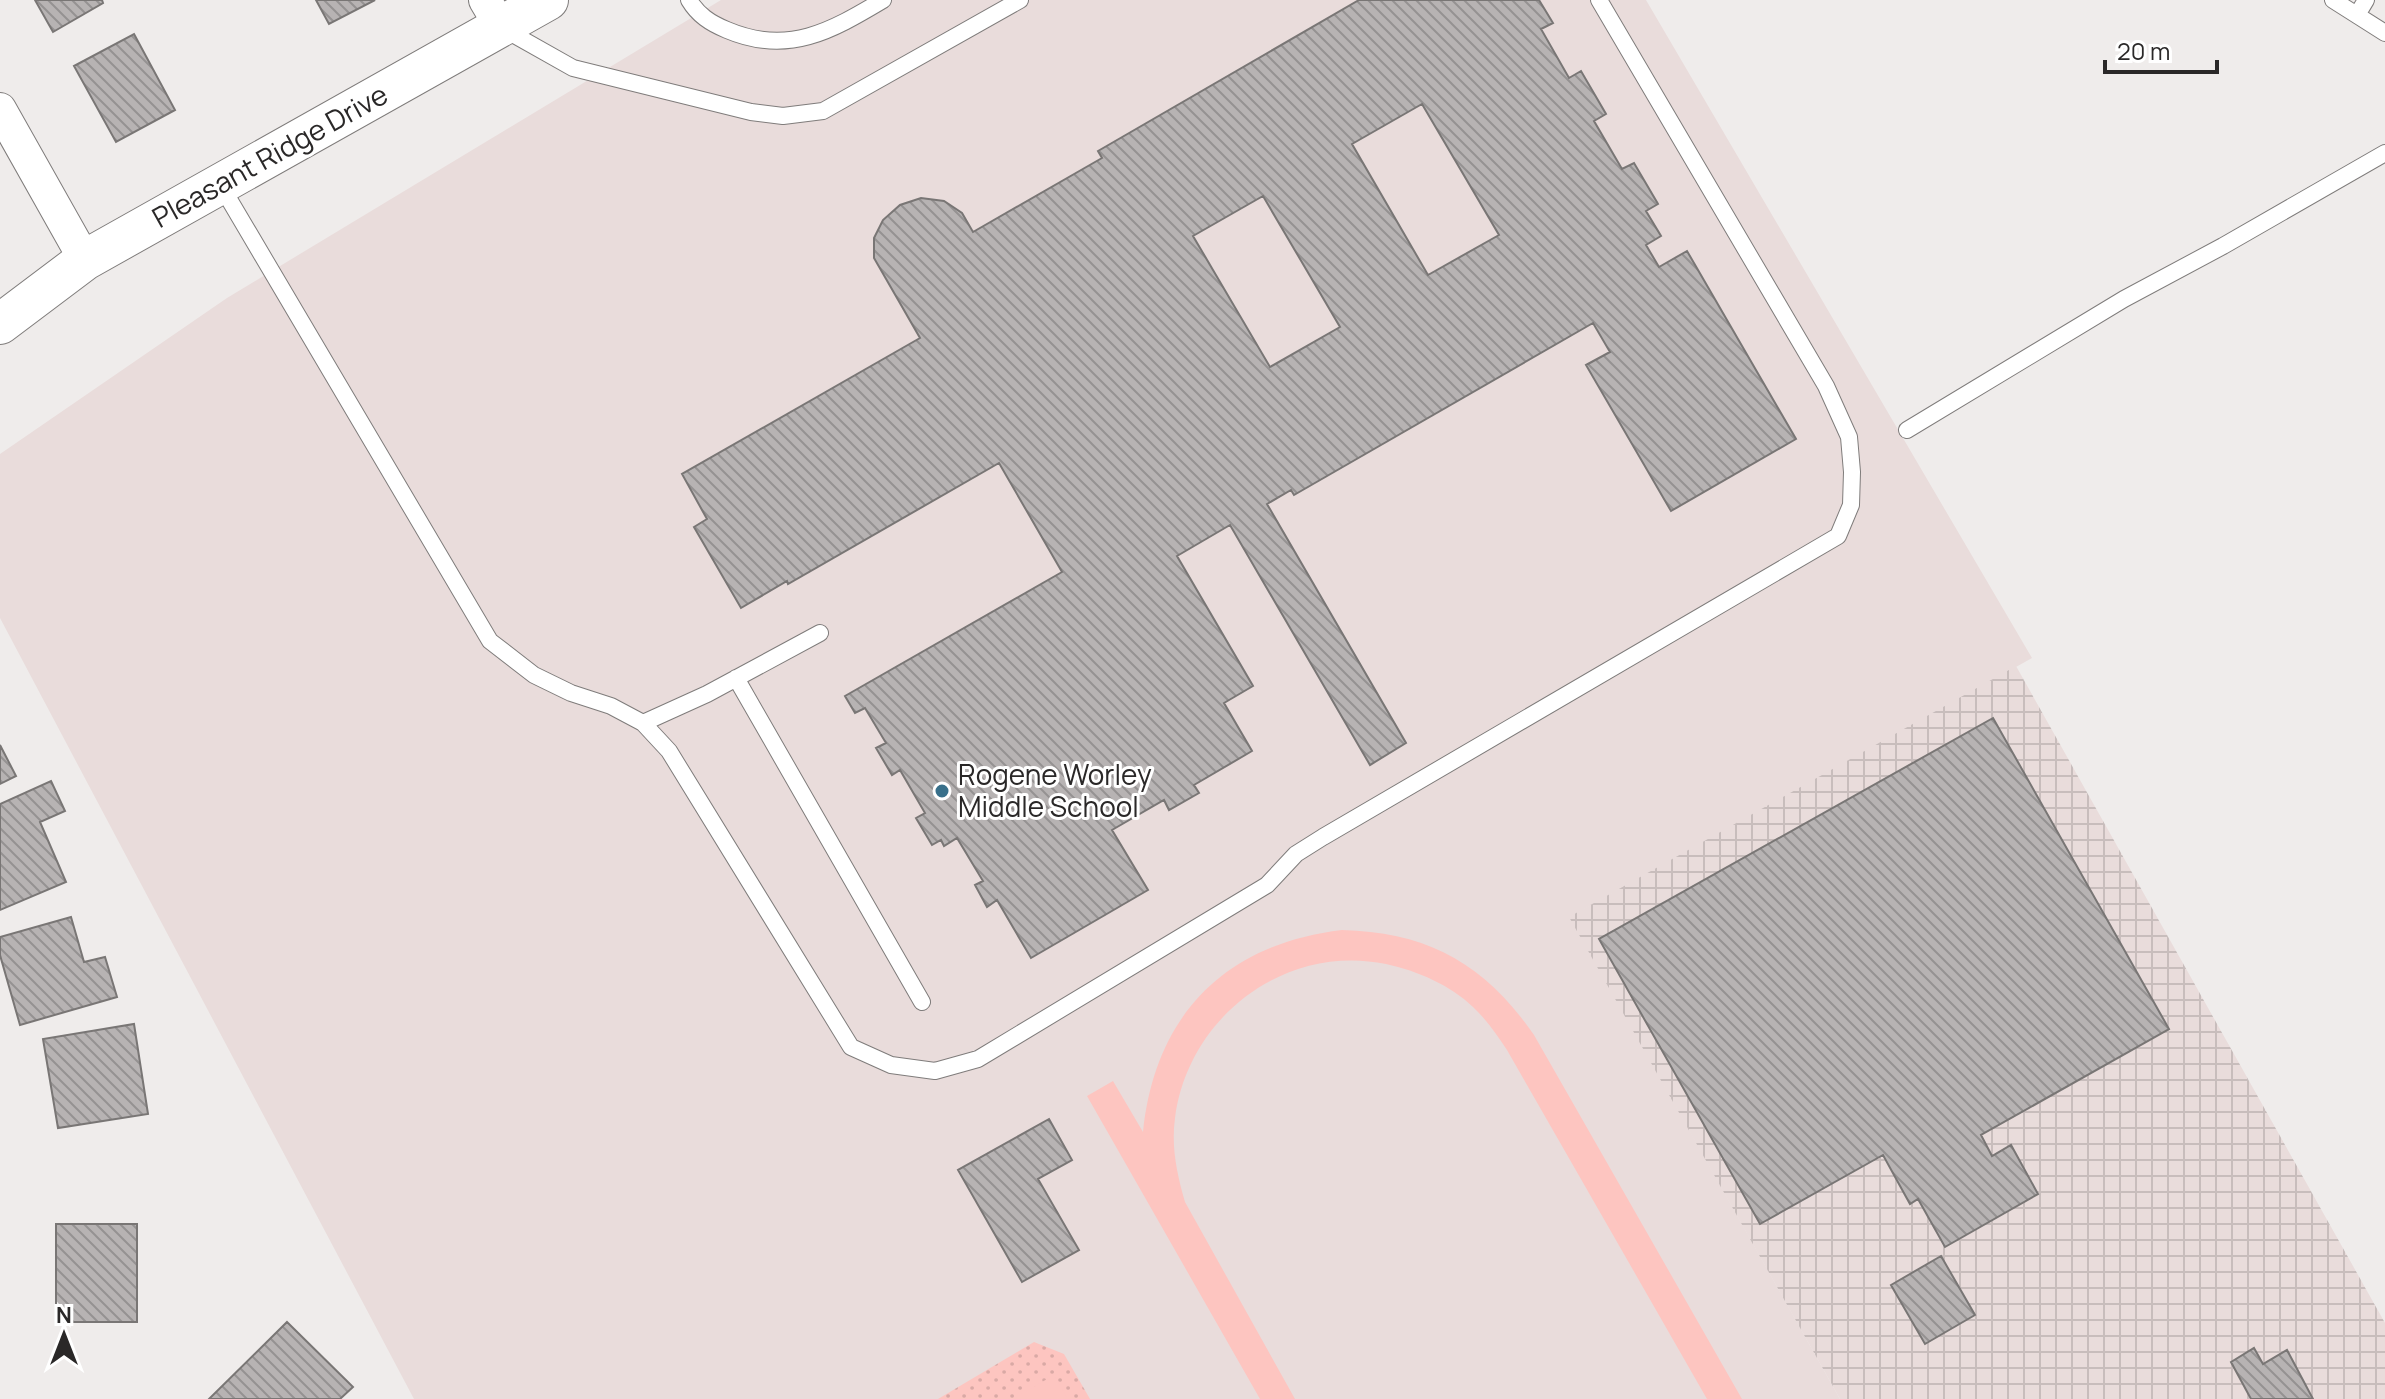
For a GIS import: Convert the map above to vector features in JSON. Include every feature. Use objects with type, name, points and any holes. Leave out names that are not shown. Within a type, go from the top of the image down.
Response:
[{"type":"street","name":"Pleasant Ridge Drive","points":[[0,324],[85,260],[220,184],[493,13],[548,0]]},
{"type":"street","points":[[0,109],[85,260]]},
{"type":"lane","points":[[689,0],[697,13],[717,26],[744,37],[779,42],[813,37],[849,21],[883,0]]},
{"type":"lane","points":[[493,13],[573,68],[751,112],[783,116],[823,111],[1020,0]]},
{"type":"lane","points":[[220,184],[490,641],[534,675],[571,693],[611,706],[643,723],[669,751],[851,1047],[891,1065],[935,1071],[978,1059],[1267,885],[1296,854],[1323,837],[1838,536],[1851,505],[1849,437],[1826,386],[1599,0]]},
{"type":"lane","points":[[2333,0],[2385,33]]},
{"type":"lane","points":[[2357,15],[2366,0]]},
{"type":"lane","points":[[1907,430],[2124,299],[2385,153]]},
{"type":"lane","points":[[643,723],[820,633]]},
{"type":"lane","points":[[736,678],[922,1002]]},
{"type":"shaded area","name":"Rogene Worley Middle School","points":[[721,0],[1646,0],[2032,658],[1570,917],[1840,1399],[414,1399],[0,618],[0,454],[227,298]]},
{"type":"shaded area","points":[[2016,666],[2385,1323],[2385,1399],[1840,1399],[1569,917]]},
{"type":"shaded area","points":[[1342,930],[1373,932],[1428,945],[1474,971],[1515,1010],[1534,1035],[1742,1399],[1707,1399],[1507,1050],[1483,1017],[1454,992],[1422,975],[1386,964],[1348,960],[1312,965],[1278,977],[1248,995],[1221,1019],[1199,1048],[1184,1082],[1175,1118],[1176,1160],[1185,1202],[1295,1399],[1260,1399],[1087,1096],[1113,1081],[1143,1132],[1150,1090],[1163,1053],[1180,1020],[1203,992],[1231,969],[1263,951],[1300,938]]},
{"type":"shaded area","points":[[1034,1342],[1064,1354],[1090,1399],[938,1399]]},
{"type":"shaded area","points":[[1054,1375],[1068,1399],[1013,1399]]},
{"type":"building","points":[[35,0],[102,0],[103,3],[53,32]]},
{"type":"building","points":[[316,0],[375,0],[329,24]]},
{"type":"building","points":[[1359,0],[1539,0],[1553,23],[1541,29],[1569,78],[1581,71],[1606,114],[1594,121],[1622,169],[1634,163],[1658,204],[1646,211],[1661,236],[1646,245],[1659,267],[1687,251],[1796,439],[1671,511],[1586,365],[1610,352],[1593,323],[1294,495],[1291,490],[1267,504],[1406,743],[1370,765],[1230,525],[1177,556],[1253,686],[1224,703],[1252,751],[1194,785],[1199,793],[1169,810],[1164,800],[1112,830],[1148,890],[1031,958],[997,900],[987,907],[975,885],[983,881],[957,838],[944,846],[941,840],[932,845],[916,818],[925,813],[900,770],[892,775],[876,748],[886,743],[865,708],[855,713],[845,696],[1062,572],[999,463],[741,608],[694,527],[707,519],[682,474],[920,338],[874,258],[874,238],[883,220],[900,205],[921,198],[944,201],[962,213],[973,232],[1102,158],[1098,151]],"holes":[[[1422,104],[1499,235],[1428,275],[1352,144]],[[1263,196],[1340,327],[1270,367],[1193,236]]]},
{"type":"building","points":[[134,34],[175,110],[116,142],[74,66]]},
{"type":"building","points":[[1993,718],[2169,1029],[1981,1135],[1992,1156],[2011,1145],[2038,1194],[1945,1247],[1918,1199],[1910,1204],[1883,1155],[1760,1224],[1599,939]]},
{"type":"building","points":[[0,745],[16,776],[0,784]]},
{"type":"building","points":[[51,781],[65,811],[40,822],[66,882],[0,910],[0,804]]},
{"type":"building","points":[[71,917],[84,962],[105,957],[117,997],[20,1025],[0,955],[0,937]]},
{"type":"building","points":[[134,1024],[148,1114],[58,1128],[43,1039]]},
{"type":"building","points":[[1049,1119],[1072,1160],[1038,1179],[1079,1250],[1022,1282],[958,1170]]},
{"type":"building","points":[[56,1224],[137,1224],[137,1322],[56,1322]]},
{"type":"building","points":[[1941,1256],[1975,1315],[1925,1344],[1891,1285]]},
{"type":"building","points":[[287,1322],[353,1387],[340,1399],[209,1399]]},
{"type":"building","points":[[2254,1348],[2263,1364],[2287,1350],[2313,1399],[2251,1399],[2231,1362]]},
{"type":"place","name":"Rogene Worley Middle School","points":[[942,791]]}]
